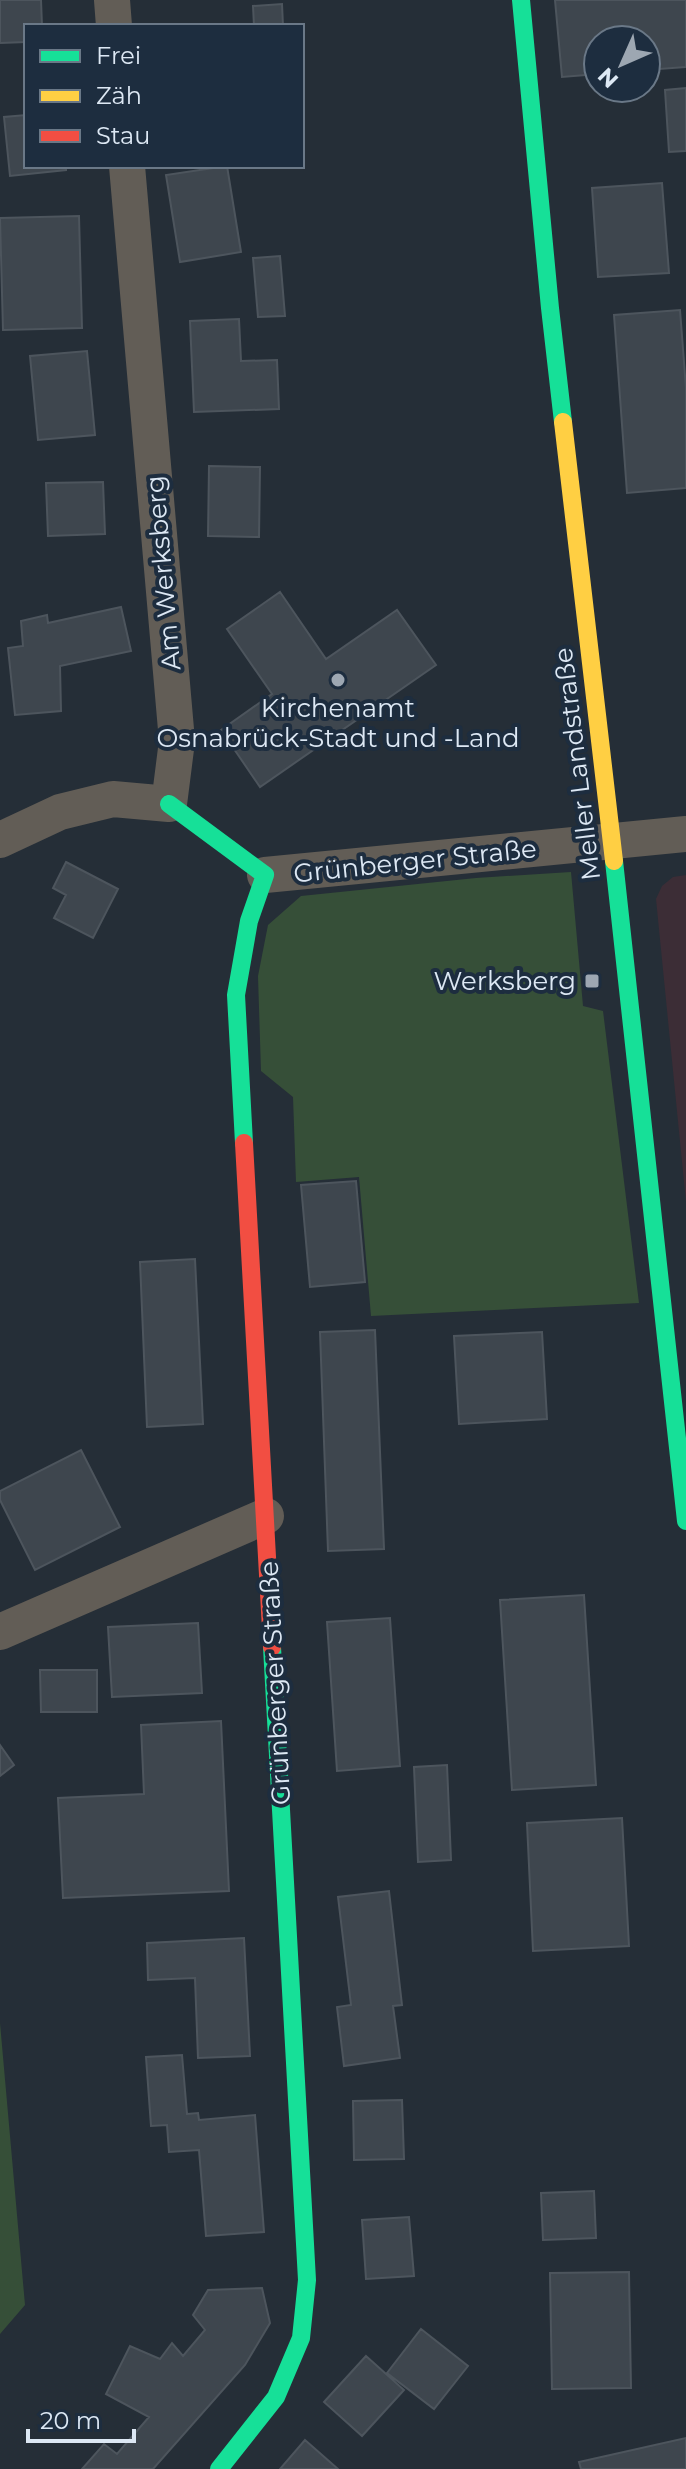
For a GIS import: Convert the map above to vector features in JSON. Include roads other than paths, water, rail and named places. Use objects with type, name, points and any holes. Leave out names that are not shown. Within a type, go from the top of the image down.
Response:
[{"type":"street","points":[[112,0],[114,24]]},
{"type":"street","name":"Meller Landstraße","points":[[521,0],[550,308],[686,1521]]},
{"type":"street","name":"Am Werksberg","points":[[127,168],[177,741],[169,804]]},
{"type":"street","points":[[0,840],[60,812],[113,799],[169,804]]},
{"type":"street","name":"Grünberger Straße","points":[[169,804],[265,875],[686,834]]},
{"type":"street","name":"Grünberger Straße","points":[[219,2469],[276,2397],[301,2338],[307,2280],[236,995],[249,921],[265,875]]},
{"type":"street","points":[[0,1632],[266,1516]]},
{"type":"place","name":"Kirchenamt Osnabrück-Stadt und -Land","points":[[338,680]]},
{"type":"place","name":"Werksberg","points":[[592,981]]}]
